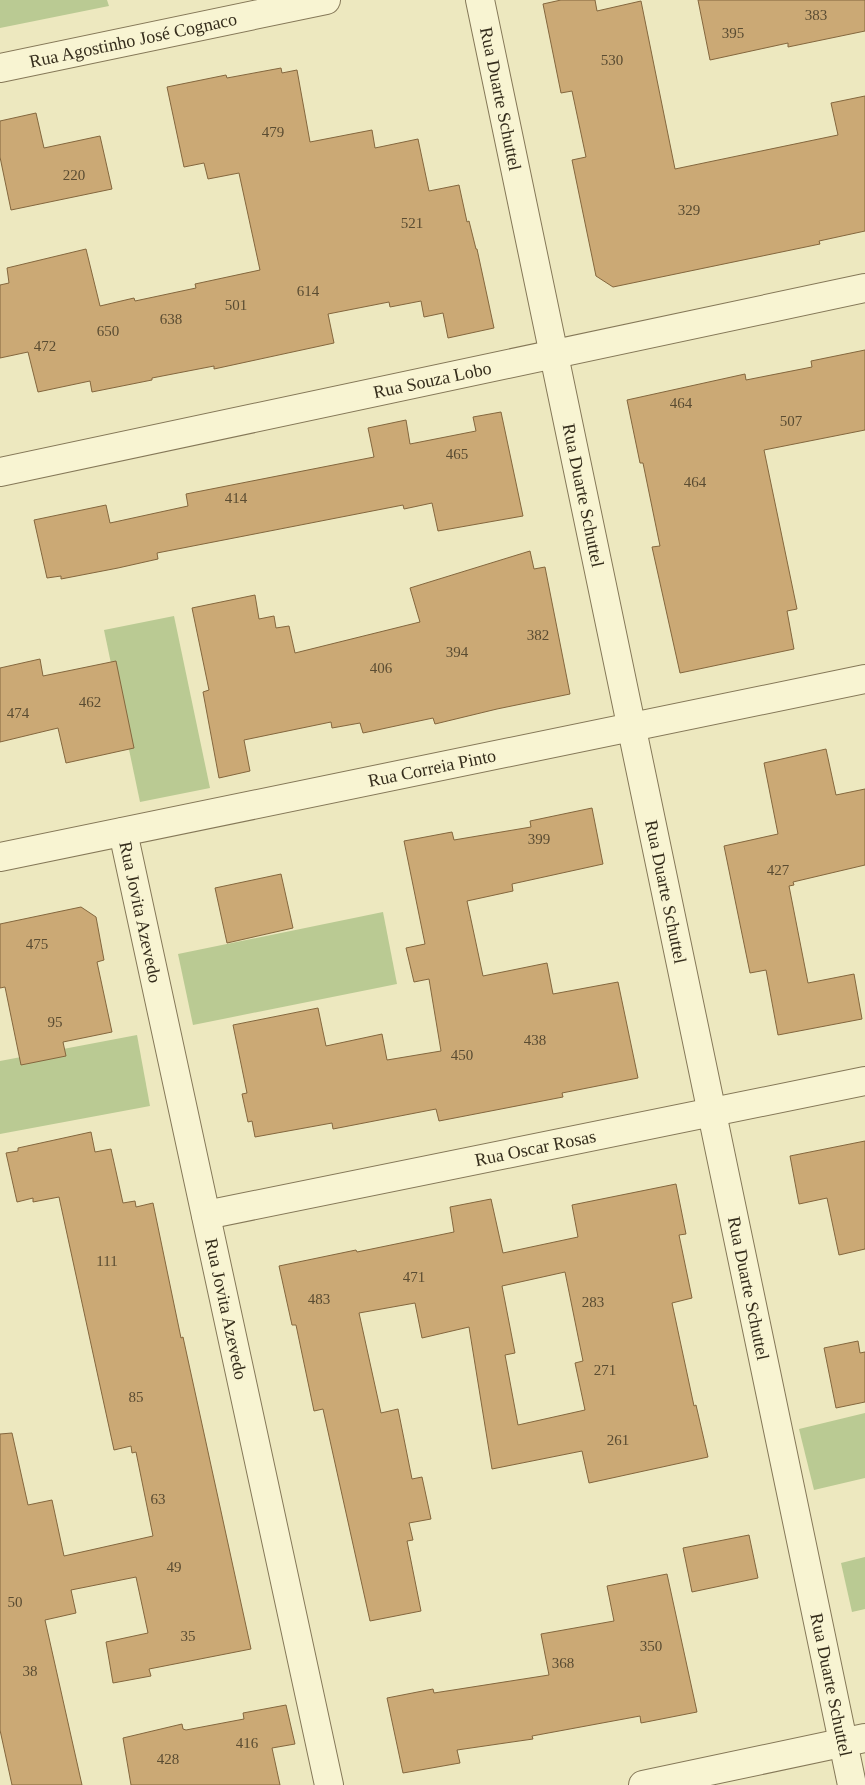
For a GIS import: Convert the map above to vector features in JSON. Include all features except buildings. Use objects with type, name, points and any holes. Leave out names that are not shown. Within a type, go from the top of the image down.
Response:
[{"type":"street","name":"Rua Agostinho José Cognaco","points":[[0,68],[326,0]]},
{"type":"street","name":"Rua Duarte Schuttel","points":[[480,0],[711,1112],[854,1741],[852,1785]]},
{"type":"street","name":"Rua Souza Lobo","points":[[0,472],[865,288]]},
{"type":"street","name":"Rua Correia Pinto","points":[[0,857],[865,679]]},
{"type":"street","name":"Rua Jovita Azevedo","points":[[123,832],[329,1785]]},
{"type":"street","name":"Rua Oscar Rosas","points":[[206,1215],[865,1081]]},
{"type":"street","points":[[643,1785],[854,1741]]},
{"type":"green space","points":[[0,0],[107,0],[109,6],[0,28]]},
{"type":"green space","points":[[174,616],[210,788],[140,802],[104,630]]},
{"type":"green space","points":[[383,912],[397,984],[193,1025],[178,954]]},
{"type":"green space","points":[[137,1035],[150,1106],[0,1134],[0,1061]]},
{"type":"green space","points":[[865,1413],[865,1478],[814,1490],[799,1429]]},
{"type":"green space","points":[[865,1557],[865,1609],[852,1612],[841,1563]]}]
